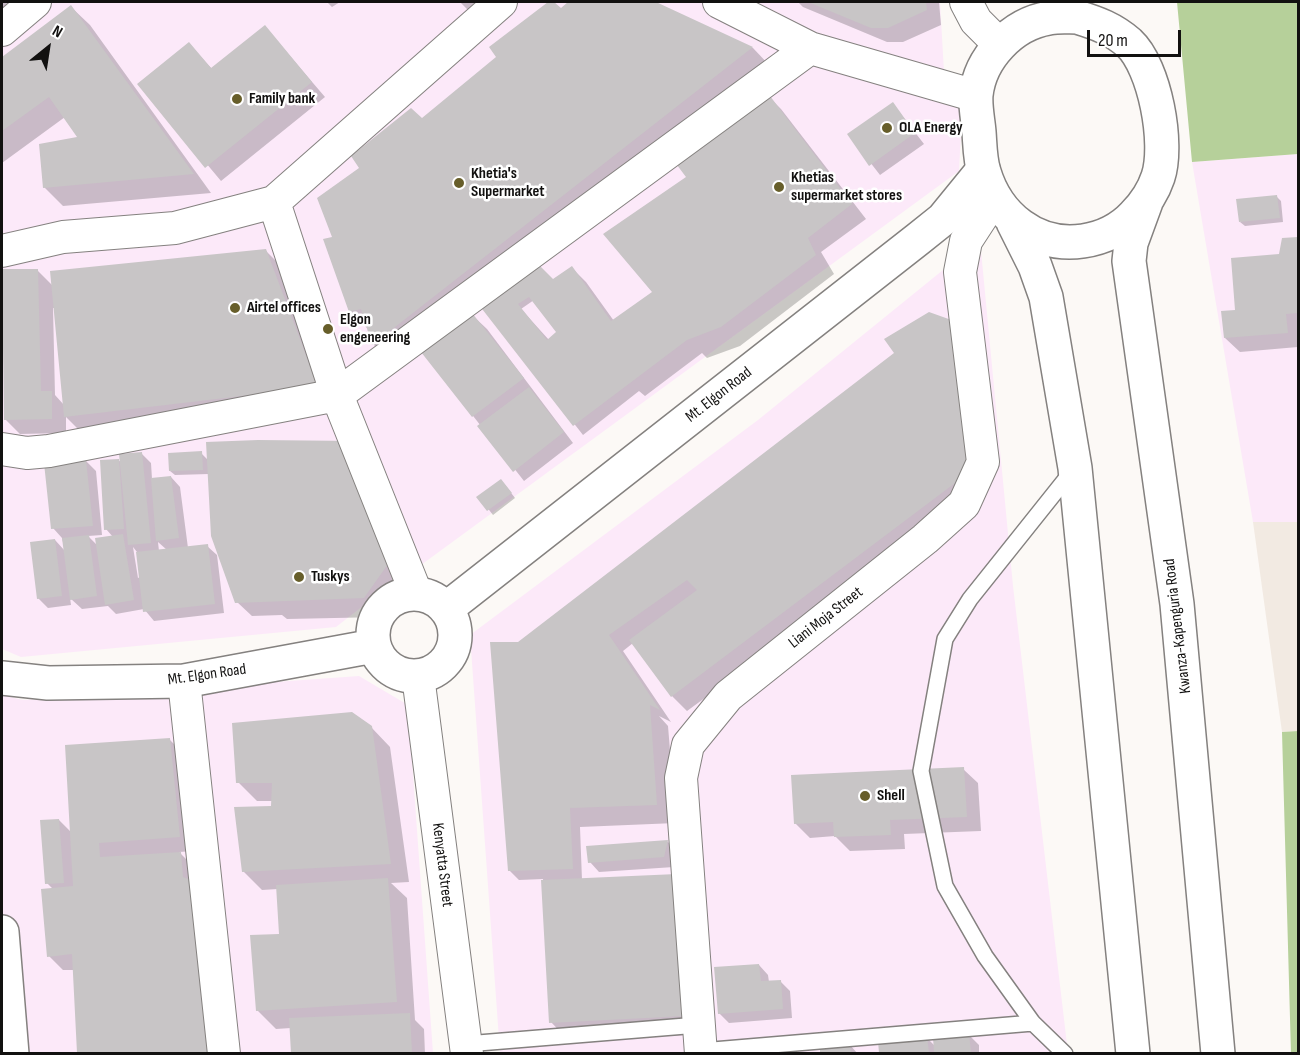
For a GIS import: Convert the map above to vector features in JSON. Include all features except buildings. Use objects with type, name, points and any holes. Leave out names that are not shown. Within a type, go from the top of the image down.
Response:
[{"type":"main road","points":[[1119,2],[1130,44]]},
{"type":"main road","points":[[997,197],[1040,237],[1070,243],[1099,238],[1117,229],[1126,224],[1146,202],[1159,175],[1161,145],[1155,98],[1148,69],[1130,44],[1106,26],[1077,17],[1048,18],[1018,24],[984,68],[976,96],[997,197],[1035,266],[1046,297],[1075,468],[1133,1053]]},
{"type":"main road","name":"Mt. Elgon Road","points":[[446,609],[942,219],[997,197]]},
{"type":"main road","name":"Kwanza-Kapenguria Road","points":[[1146,202],[1131,243],[1129,261],[1177,604],[1198,811],[1218,1053]]},
{"type":"main road","points":[[416,593],[433,598],[446,609],[454,630],[452,651],[438,668],[418,676],[395,671],[379,656],[374,646],[373,626],[382,607],[416,593]]},
{"type":"main road","name":"Mt. Elgon Road","points":[[2,678],[48,682],[184,681],[374,646]]},
{"type":"main road","points":[[2,932],[12,1053]]},
{"type":"street","points":[[2,30],[35,2]]},
{"type":"street","points":[[2,251],[63,237],[175,228],[274,202],[501,2]]},
{"type":"street","points":[[719,2],[810,48],[976,96]]},
{"type":"street","points":[[966,2],[976,21],[1018,24]]},
{"type":"street","points":[[2,449],[8,452],[49,451],[337,395],[810,48]]},
{"type":"street","name":"Liani Moja Street","points":[[700,1043],[681,778],[688,745],[728,696],[925,539],[964,504],[973,489],[983,462],[960,272],[966,241],[997,197]]},
{"type":"street","points":[[274,202],[337,395],[416,593]]},
{"type":"street","name":"Kenyatta Street","points":[[418,676],[466,1048]]},
{"type":"street","points":[[184,681],[224,1053]]},
{"type":"lane","points":[[1065,1053],[1033,1023],[985,956],[945,886],[921,771],[945,639],[970,599],[1075,468]]},
{"type":"lane","points":[[466,1048],[700,1043],[1033,1023]]},
{"type":"shaded area","points":[[2,2],[940,2],[944,72],[962,113],[959,171],[421,565],[390,585],[336,627],[21,657],[2,649]]},
{"type":"shaded area","points":[[1298,154],[1298,522],[1253,522],[1192,162]]},
{"type":"shaded area","points":[[980,240],[1013,586],[1068,1053],[500,1053],[470,635],[758,420]]},
{"type":"shaded area","points":[[1253,522],[1298,522],[1298,731],[1282,732]]},
{"type":"shaded area","points":[[359,676],[408,705],[433,1053],[2,1054],[2,695],[23,700]]},
{"type":"green space","points":[[1177,2],[1298,2],[1298,154],[1192,162]]},
{"type":"green space","points":[[1298,731],[1298,1053],[1291,1054],[1282,732]]},
{"type":"place","name":"Family bank","points":[[237,99]]},
{"type":"place","name":"OLA Energy","points":[[887,128]]},
{"type":"place","name":"Khetia's Supermarket","points":[[459,183]]},
{"type":"place","name":"Khetias supermarket stores","points":[[779,187]]},
{"type":"place","name":"Airtel offices","points":[[235,308]]},
{"type":"place","name":"Elgon engeneering","points":[[328,329]]},
{"type":"place","name":"Tuskys","points":[[299,577]]},
{"type":"place","name":"Shell","points":[[865,796]]}]
